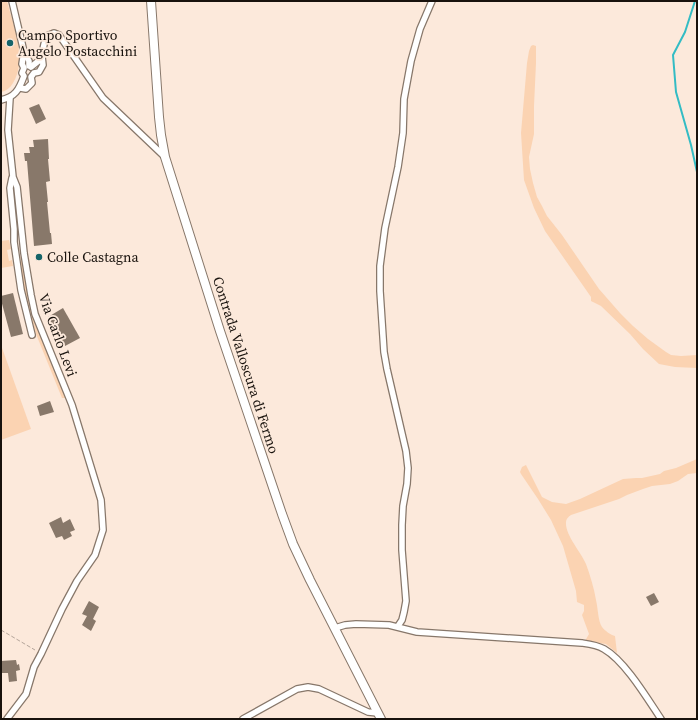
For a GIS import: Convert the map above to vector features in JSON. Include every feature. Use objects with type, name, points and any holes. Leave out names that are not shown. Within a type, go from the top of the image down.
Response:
[{"type":"street","points":[[12,1],[24,52],[29,61],[28,67]]},
{"type":"street","name":"Contrada Valloscura di Fermo","points":[[151,1],[159,117],[165,157],[220,332],[282,514],[294,544],[310,580],[380,716]]},
{"type":"street","points":[[398,626],[402,620],[406,602],[402,550],[402,525],[408,468],[406,451],[386,364],[380,298],[380,266],[385,228],[398,167],[403,133],[404,98],[420,29],[432,1]]},
{"type":"street","points":[[24,76],[27,78],[39,72],[43,64],[41,59],[44,42],[47,36],[54,33],[58,35],[103,98],[165,157]]},
{"type":"street","points":[[1,100],[10,98],[20,88],[24,76],[22,73],[28,67],[41,59]]},
{"type":"street","points":[[20,88],[26,89],[32,83],[33,69],[28,67]]},
{"type":"street","name":"Via Carlo Levi","points":[[7,719],[26,694],[34,668],[77,581],[95,555],[103,530],[101,500],[72,405],[35,314],[24,253],[17,187],[13,177],[8,130],[10,98]]},
{"type":"street","name":"Via Carlo Levi","points":[[13,177],[10,188],[14,242],[21,290],[32,335]]},
{"type":"street","points":[[334,628],[356,624],[389,625],[398,626],[405,630],[417,632],[582,643],[592,645],[603,649],[618,660],[634,679],[661,719]]},
{"type":"street","points":[[243,719],[297,689],[308,687],[319,689],[380,716]]},
{"type":"path","points":[[1,630],[41,654]]},
{"type":"shaded area","name":"Campo Sportivo Angelo Postacchini","points":[[1,1],[7,1],[18,42],[19,64],[13,83],[8,89],[1,92]]},
{"type":"shaded area","points":[[533,45],[536,46],[534,134],[529,157],[530,169],[537,197],[547,216],[599,289],[620,313],[648,339],[671,355],[697,355],[697,368],[675,367],[659,364],[601,306],[591,301],[591,297],[545,231],[534,208],[524,180],[521,133],[527,63],[529,51]]},
{"type":"shaded area","points":[[9,240],[11,249],[7,250],[9,261],[12,260],[13,266],[1,268],[1,241]]},
{"type":"shaded area","points":[[20,255],[23,263],[33,315],[66,398],[62,398],[36,334],[24,290]]},
{"type":"shaded area","points":[[1,345],[31,429],[1,440]]},
{"type":"shaded area","points":[[697,459],[697,473],[688,474],[678,481],[670,484],[652,486],[643,489],[568,517],[566,527],[586,564],[602,627],[615,636],[617,653],[606,644],[585,641],[589,634],[582,615],[584,605],[577,602],[576,591],[563,546],[551,520],[521,474],[520,472],[522,467],[526,465],[542,497],[552,502],[566,504],[623,479],[642,478],[660,474],[664,471],[676,468]]},
{"type":"building","points":[[39,104],[46,119],[36,124],[29,108]]},
{"type":"building","points":[[48,139],[50,181],[46,182],[52,244],[34,246],[27,161],[25,161],[24,153],[30,153],[29,147],[34,147],[33,140]]},
{"type":"building","points":[[13,293],[23,334],[11,337],[1,296]]},
{"type":"building","points":[[63,308],[80,338],[65,346],[48,317]]},
{"type":"building","points":[[50,401],[54,412],[40,416],[37,406]]},
{"type":"building","points":[[61,517],[63,523],[70,519],[75,530],[70,532],[72,536],[64,540],[62,536],[56,538],[49,523]]},
{"type":"building","points":[[654,593],[659,602],[651,606],[646,597]]},
{"type":"building","points":[[89,601],[99,607],[93,619],[96,621],[91,631],[82,625],[87,616],[82,614]]},
{"type":"building","points":[[16,660],[17,665],[19,664],[20,670],[16,671],[17,681],[9,682],[8,673],[1,673],[1,661]]},
{"type":"waterway","points":[[695,1],[685,32],[673,55],[676,92],[697,172]]},
{"type":"place","name":"Campo Sportivo Angelo Postacchini","points":[[10,43]]},
{"type":"place","name":"Colle Castagna","points":[[39,257]]}]
